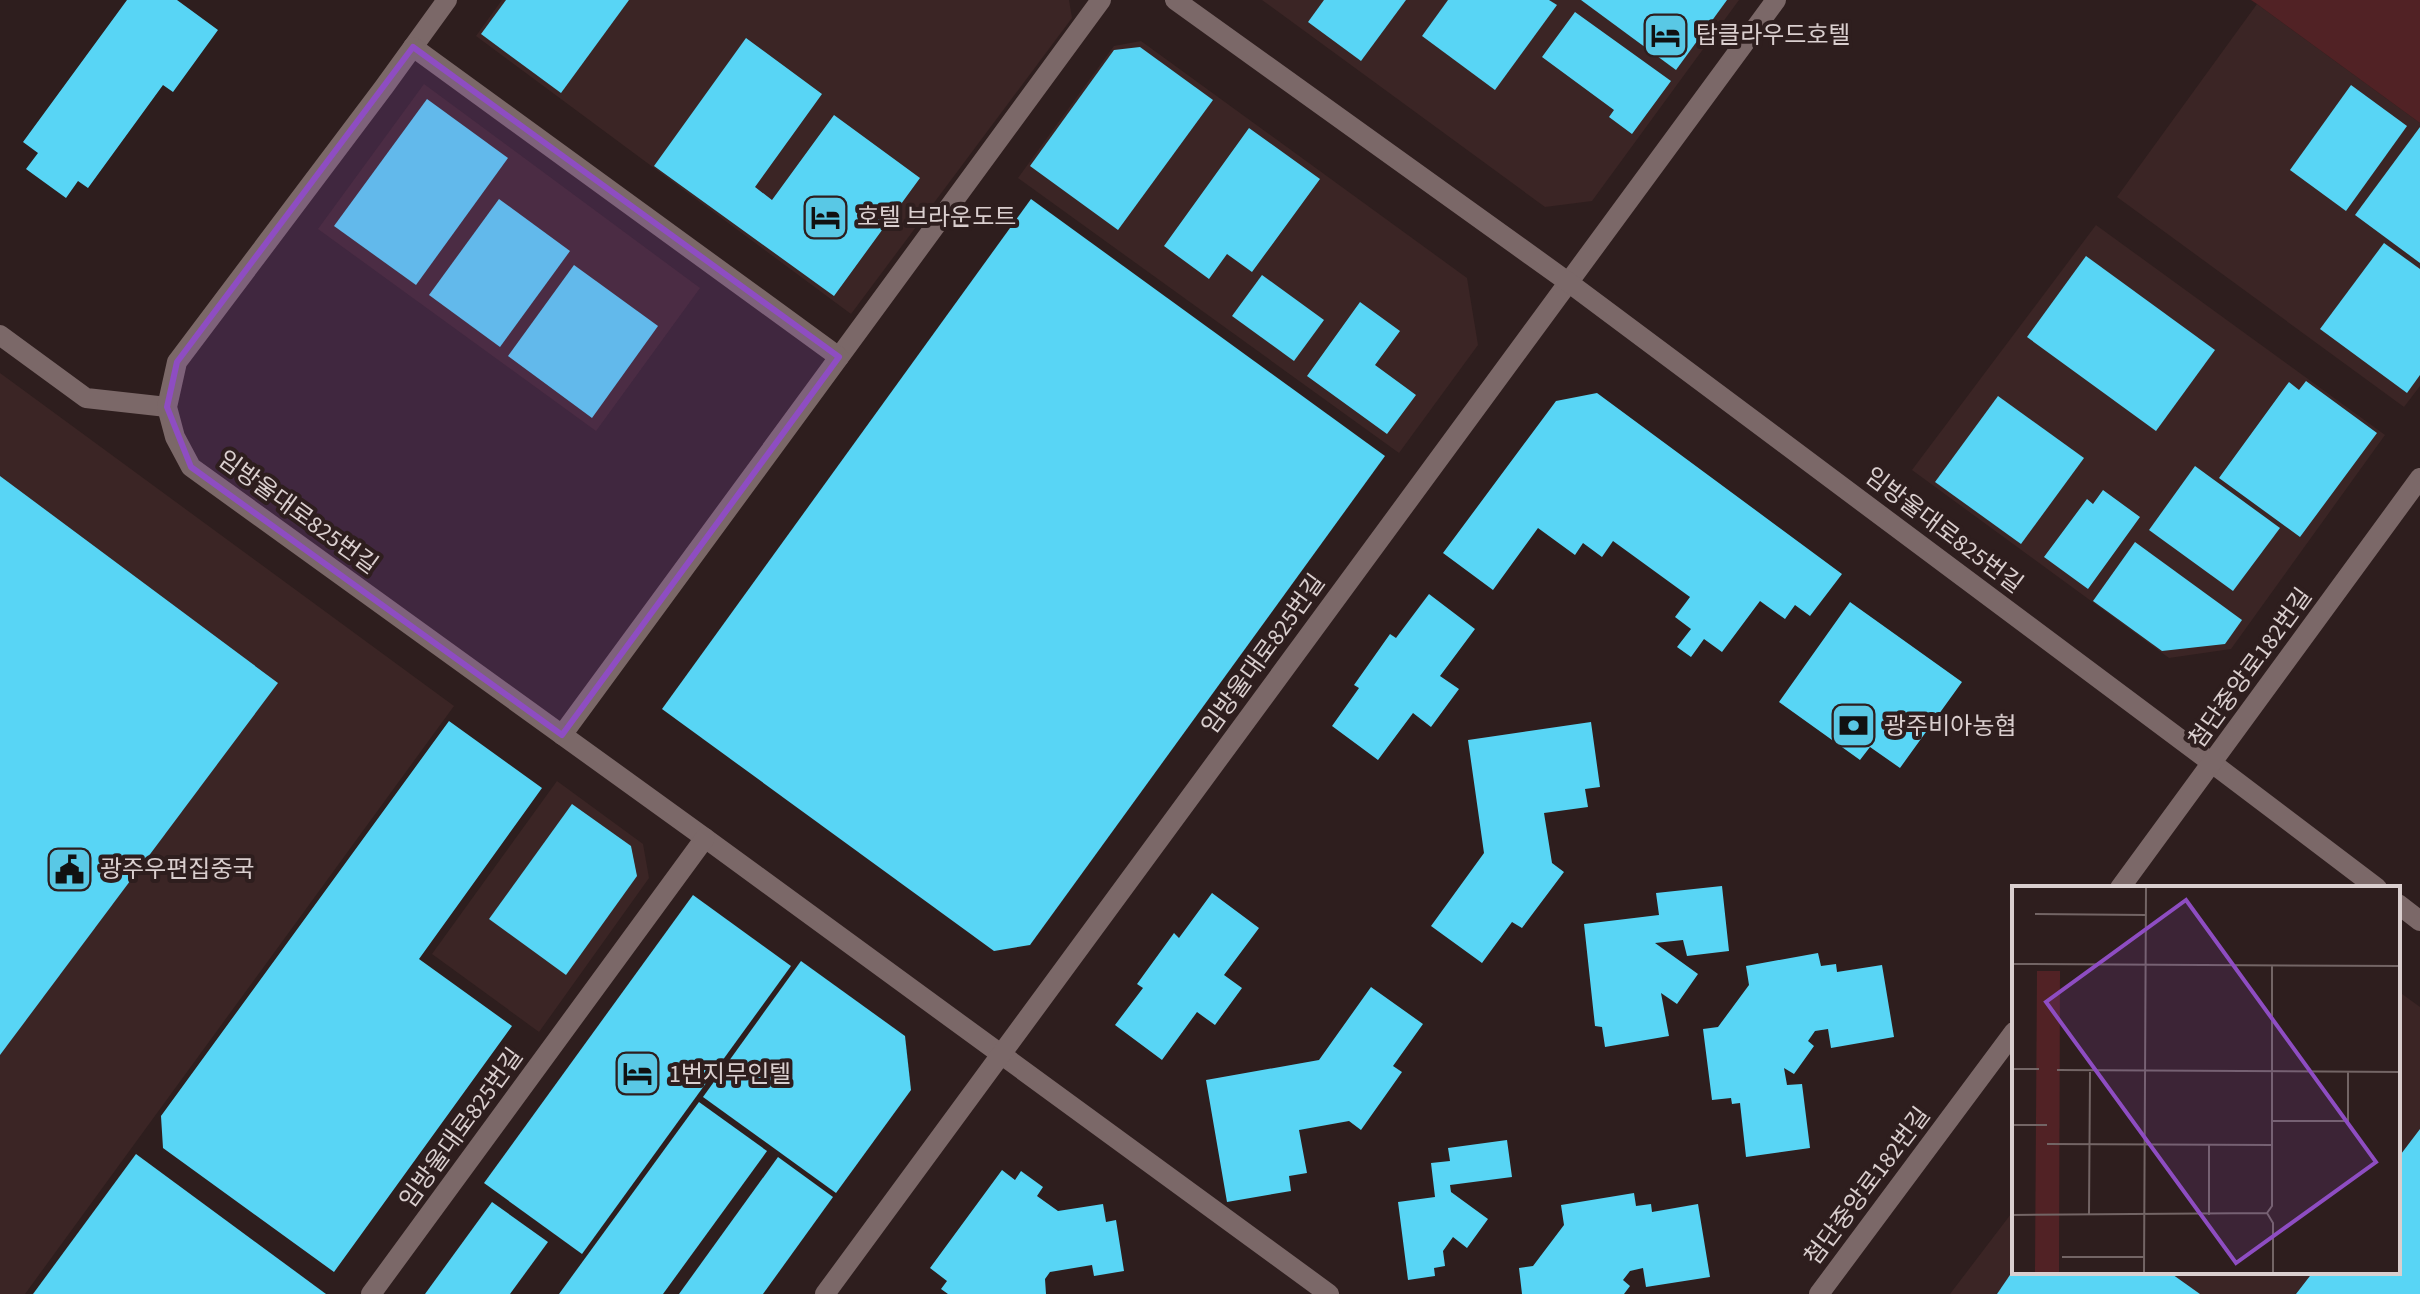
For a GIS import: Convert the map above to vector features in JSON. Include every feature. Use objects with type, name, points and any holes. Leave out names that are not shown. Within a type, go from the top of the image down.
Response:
[{"type":"street","points":[[0,335],[86,398],[167,407],[177,362],[447,0]]},
{"type":"street","points":[[562,735],[1101,0]]},
{"type":"street","name":"임방울대로825번길","points":[[1175,0],[1568,282],[2374,886]]},
{"type":"street","name":"임방울대로825번길","points":[[825,1294],[1776,0]]},
{"type":"street","points":[[413,47],[839,357]]},
{"type":"street","name":"임방울대로825번길","points":[[167,407],[175,437],[191,467],[1329,1294]]},
{"type":"street","name":"첨단중앙로182번길","points":[[2121,886],[2420,478]]},
{"type":"street","name":"임방울대로825번길","points":[[371,1294],[705,838]]},
{"type":"street","points":[[2400,906],[2420,921]]},
{"type":"street","name":"첨단중앙로182번길","points":[[1819,1294],[2012,1035]]},
{"type":"highlighted area","points":[[413,47],[839,357],[562,735],[191,467],[167,407],[177,362]]},
{"type":"shaded area","points":[[502,0],[1069,0],[1072,18],[851,314],[476,36]]},
{"type":"shaded area","points":[[1262,0],[1739,0],[1592,201],[1545,207]]},
{"type":"shaded area","points":[[2251,0],[2420,0],[2420,123],[2257,4]]},
{"type":"shaded area","points":[[2257,4],[2420,123],[2420,386],[2404,407],[2117,197]]},
{"type":"shaded area","points":[[1141,41],[1467,278],[1478,345],[1399,453],[1018,178],[1114,46]]},
{"type":"shaded area","points":[[424,84],[700,288],[596,431],[318,229]]},
{"type":"shaded area","points":[[2096,225],[2385,435],[2231,649],[2169,658],[1912,470]]},
{"type":"shaded area","name":"광주우편집중국","points":[[0,373],[454,706],[25,1294],[0,1294]]},
{"type":"shaded area","points":[[557,781],[643,844],[649,878],[539,1032],[432,954]]},
{"type":"shaded area","points":[[2400,992],[2420,1007],[2420,1294],[1950,1294],[2012,1213],[2012,1274],[2400,1274]]},
{"type":"building","points":[[127,0],[177,0],[218,30],[173,92],[163,85],[88,188],[78,181],[66,198],[26,169],[38,153],[23,142]]},
{"type":"building","points":[[506,0],[629,0],[561,93],[481,34]]},
{"type":"building","points":[[1324,0],[1406,0],[1361,61],[1308,22]]},
{"type":"building","points":[[1448,0],[1549,0],[1557,5],[1495,90],[1422,36]]},
{"type":"building","name":"탑클라우드호텔","points":[[1581,0],[1727,0],[1676,70]]},
{"type":"building","points":[[1575,12],[1671,81],[1632,134],[1609,117],[1614,110],[1542,57]]},
{"type":"building","points":[[746,38],[822,94],[755,187],[772,200],[834,115],[920,178],[834,296],[654,166]]},
{"type":"building","points":[[1140,47],[1213,100],[1118,230],[1030,166],[1114,50]]},
{"type":"building","points":[[2351,85],[2407,126],[2346,211],[2290,170]]},
{"type":"building","points":[[427,99],[508,158],[416,285],[334,226]]},
{"type":"building","points":[[2420,127],[2420,263],[2355,215]]},
{"type":"building","points":[[1249,128],[1320,179],[1252,272],[1227,254],[1209,279],[1164,246]]},
{"type":"building","points":[[499,199],[570,251],[500,347],[429,295]]},
{"type":"building","points":[[1031,199],[1385,456],[1030,945],[994,951],[662,709]]},
{"type":"building","points":[[2384,243],[2420,269],[2420,375],[2407,393],[2320,329]]},
{"type":"building","points":[[2086,256],[2215,350],[2156,431],[2027,337]]},
{"type":"building","points":[[574,265],[658,326],[592,418],[508,356]]},
{"type":"building","points":[[1262,275],[1324,320],[1294,361],[1232,316]]},
{"type":"building","points":[[1360,302],[1400,331],[1375,365],[1416,395],[1387,434],[1307,376]]},
{"type":"building","points":[[2306,381],[2377,433],[2300,537],[2219,478],[2289,382],[2299,390]]},
{"type":"building","points":[[1597,393],[1842,574],[1810,616],[1795,605],[1785,619],[1760,601],[1722,652],[1704,639],[1691,657],[1677,647],[1691,629],[1675,617],[1690,597],[1613,541],[1602,557],[1583,543],[1575,555],[1538,528],[1493,590],[1443,553],[1556,401]]},
{"type":"building","points":[[1998,396],[2084,458],[2021,544],[1935,482]]},
{"type":"building","points":[[2195,466],[2280,528],[2233,591],[2149,530]]},
{"type":"building","name":"광주우편집중국","points":[[0,476],[278,683],[0,1055]]},
{"type":"building","points":[[2103,490],[2140,517],[2088,589],[2044,557],[2087,499],[2093,504]]},
{"type":"building","points":[[2135,542],[2242,620],[2225,644],[2162,651],[2093,601]]},
{"type":"building","points":[[1429,594],[1475,629],[1440,676],[1459,689],[1431,727],[1413,713],[1378,760],[1332,726],[1359,688],[1354,685],[1390,634],[1396,638]]},
{"type":"building","points":[[1850,602],[1962,682],[1900,768],[1870,747],[1860,760],[1779,702]]},
{"type":"building","points":[[449,721],[542,788],[419,959],[512,1026],[334,1272],[163,1148],[161,1116]]},
{"type":"building","points":[[1591,722],[1600,787],[1585,789],[1588,807],[1544,813],[1552,863],[1564,872],[1522,928],[1512,922],[1482,963],[1431,926],[1484,853],[1468,740]]},
{"type":"building","points":[[572,804],[631,846],[637,876],[566,975],[489,919]]},
{"type":"building","points":[[1722,886],[1729,951],[1687,956],[1683,940],[1655,943],[1698,974],[1677,1004],[1661,993],[1669,1036],[1605,1047],[1602,1027],[1595,1026],[1584,924],[1659,915],[1656,893]]},
{"type":"building","points":[[1212,893],[1259,928],[1224,975],[1242,988],[1215,1025],[1197,1012],[1162,1060],[1115,1025],[1143,988],[1137,984],[1174,933],[1179,938]]},
{"type":"building","name":"1번지무인텔","points":[[693,895],[791,966],[582,1254],[484,1183]]},
{"type":"building","points":[[1818,953],[1821,966],[1836,964],[1837,972],[1882,965],[1894,1037],[1831,1048],[1828,1029],[1815,1031],[1808,1041],[1814,1046],[1794,1074],[1784,1068],[1787,1085],[1802,1084],[1810,1148],[1746,1157],[1740,1103],[1732,1104],[1731,1098],[1712,1100],[1703,1029],[1718,1027],[1749,985],[1746,966]]},
{"type":"building","points":[[801,961],[905,1036],[911,1090],[836,1193],[703,1097]]},
{"type":"building","points":[[1371,987],[1423,1024],[1393,1066],[1402,1072],[1361,1130],[1349,1121],[1299,1130],[1307,1173],[1289,1176],[1291,1191],[1227,1202],[1206,1080],[1319,1060]]},
{"type":"building","points":[[699,1102],[767,1151],[663,1294],[559,1294]]},
{"type":"building","points":[[2420,1129],[2420,1294],[2296,1294],[2311,1274],[2400,1274],[2400,1155]]},
{"type":"building","points":[[1507,1140],[1512,1177],[1450,1185],[1451,1192],[1488,1219],[1467,1248],[1453,1237],[1443,1251],[1445,1266],[1434,1268],[1435,1276],[1408,1280],[1398,1202],[1435,1197],[1431,1163],[1450,1161],[1448,1148]]},
{"type":"building","points":[[136,1154],[326,1294],[33,1294]]},
{"type":"building","points":[[778,1157],[833,1197],[763,1294],[679,1294]]},
{"type":"building","points":[[1002,1170],[1015,1180],[1021,1171],[1043,1187],[1037,1196],[1058,1211],[1103,1204],[1106,1222],[1116,1220],[1124,1271],[1094,1276],[1092,1265],[1050,1272],[1045,1279],[1046,1294],[948,1294],[941,1289],[947,1281],[930,1268]]},
{"type":"building","points":[[1634,1193],[1636,1206],[1651,1204],[1652,1212],[1698,1204],[1710,1277],[1646,1287],[1643,1268],[1630,1271],[1623,1280],[1630,1286],[1624,1294],[1522,1294],[1519,1268],[1533,1266],[1564,1225],[1561,1205]]},
{"type":"building","points":[[492,1202],[548,1242],[510,1294],[425,1294]]},
{"type":"building","points":[[2012,1272],[2172,1274],[2200,1294],[1997,1294]]},
{"type":"place","name":"탑클라우드호텔","points":[[1665,35]]},
{"type":"place","name":"호텔 브라운도트","points":[[826,217]]},
{"type":"place","name":"광주비아농협","points":[[1853,726]]},
{"type":"place","name":"광주우편집중국","points":[[69,869]]},
{"type":"place","name":"1번지무인텔","points":[[638,1074]]}]
